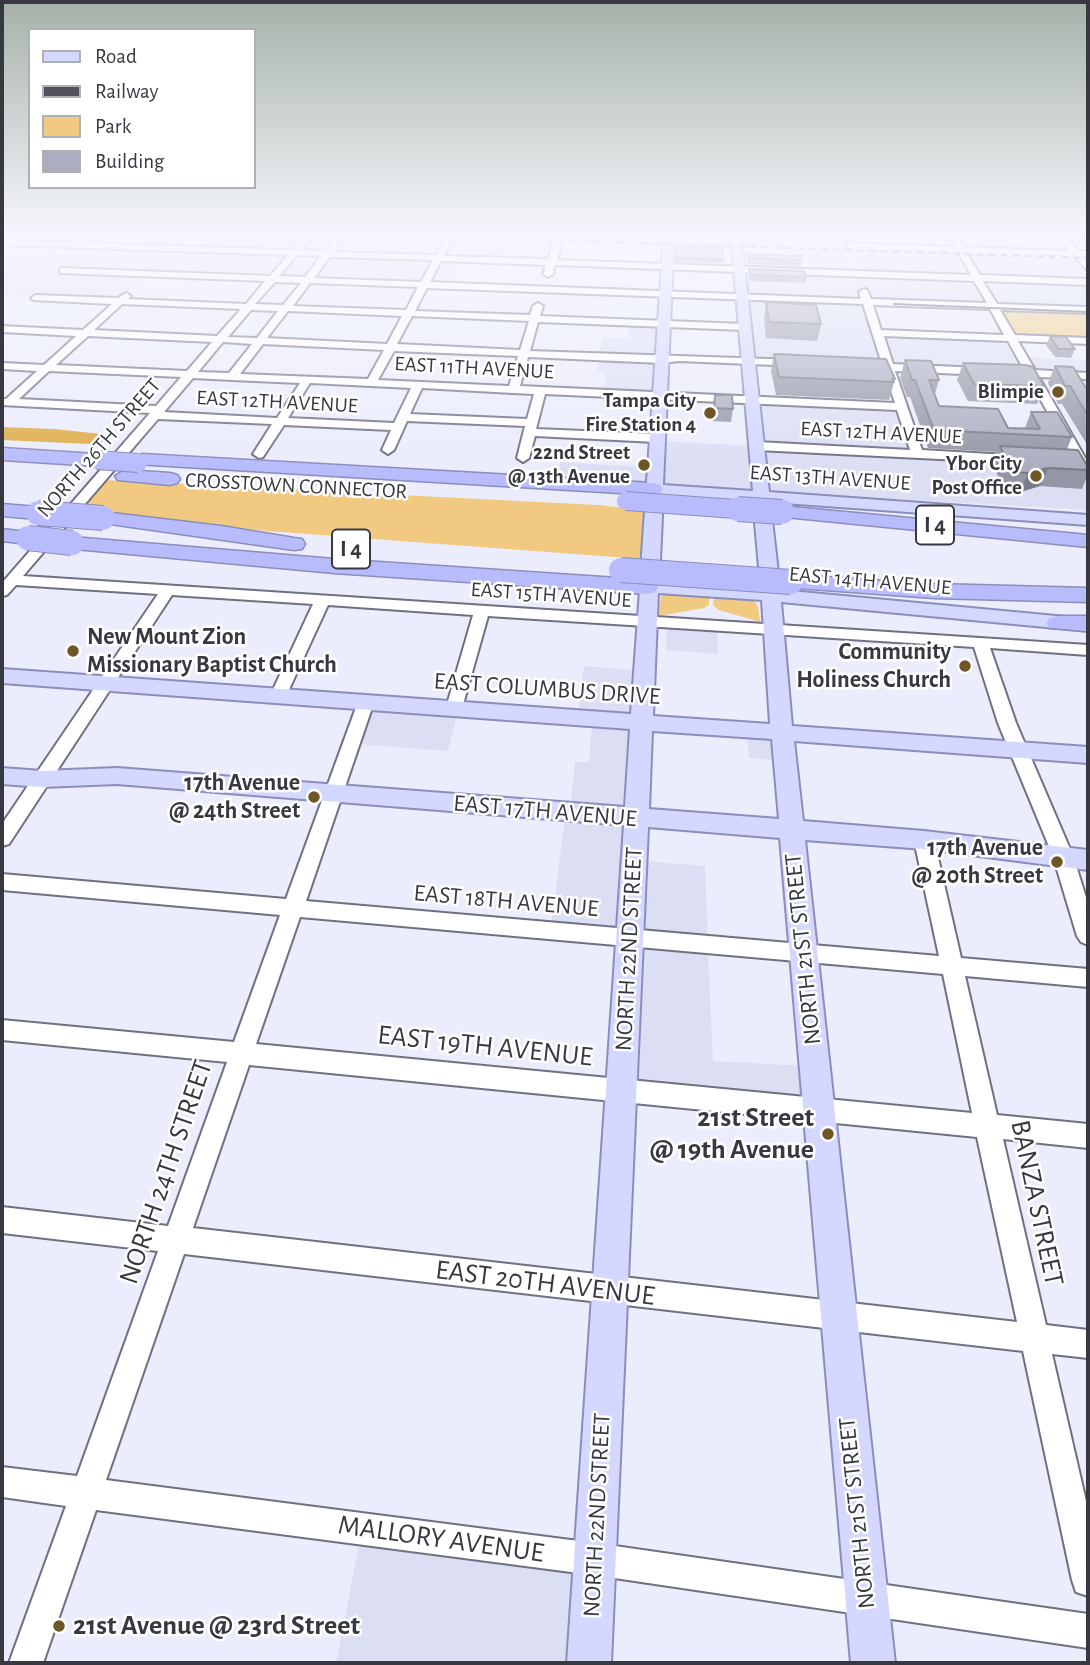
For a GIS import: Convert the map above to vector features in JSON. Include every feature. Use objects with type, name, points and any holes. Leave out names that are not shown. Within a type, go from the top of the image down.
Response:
[{"type":"highway","points":[[2,454],[41,456],[95,464]]},
{"type":"highway","name":"CROSSTOWN CONNECTOR","points":[[2,468],[95,464],[373,491],[790,505]]},
{"type":"highway","points":[[135,466],[653,489]]},
{"type":"highway","name":"I 4","points":[[790,505],[1088,541]]},
{"type":"highway","name":"CROSSTOWN CONNECTOR","points":[[2,510],[34,526],[103,518],[294,544]]},
{"type":"highway","points":[[2,526],[34,526],[76,537],[334,566],[647,587]]},
{"type":"highway","points":[[2,536],[34,526]]},
{"type":"highway","name":"I 4","points":[[76,537],[294,544],[792,582],[934,591],[1088,595]]},
{"type":"highway","points":[[1058,623],[1088,624]]},
{"type":"main road","name":"NORTH 22ND STREET","points":[[589,1663],[664,313]]},
{"type":"main road","name":"NORTH 21ST STREET","points":[[743,313],[771,595],[781,732],[873,1663]]},
{"type":"main road","points":[[759,473],[772,490],[790,505]]},
{"type":"main road","name":"EAST 13TH AVENUE","points":[[653,489],[761,495],[790,505],[1088,520]]},
{"type":"main road","name":"EAST 14TH AVENUE","points":[[647,587],[771,595],[1058,623]]},
{"type":"main road","name":"EAST COLUMBUS DRIVE","points":[[2,676],[1088,755]]},
{"type":"main road","name":"EAST 17TH AVENUE","points":[[2,776],[41,779],[117,776],[924,840],[1088,860]]},
{"type":"street","points":[[5,402],[108,313]]},
{"type":"street","name":"NORTH 26TH STREET","points":[[7,586],[243,313]]},
{"type":"street","points":[[232,377],[282,313]]},
{"type":"street","points":[[402,313],[744,327]]},
{"type":"street","points":[[371,383],[409,313]]},
{"type":"street","points":[[513,390],[537,313]]},
{"type":"street","points":[[871,313],[917,454]]},
{"type":"street","points":[[997,313],[1082,465]]},
{"type":"street","points":[[2,328],[524,352],[661,360],[678,364],[807,366]]},
{"type":"street","points":[[877,333],[1088,341]]},
{"type":"street","name":"EAST 11TH AVENUE","points":[[2,366],[902,408]]},
{"type":"street","points":[[848,368],[1088,376]]},
{"type":"street","points":[[1033,376],[1088,382]]},
{"type":"street","points":[[259,454],[307,380]]},
{"type":"street","points":[[388,450],[418,385]]},
{"type":"street","points":[[523,458],[540,391]]},
{"type":"street","name":"EAST 12TH AVENUE","points":[[5,402],[280,422],[400,422],[531,428],[656,438]]},
{"type":"street","name":"EAST 12TH AVENUE","points":[[757,446],[1041,460]]},
{"type":"street","name":"EAST 15TH AVENUE","points":[[7,586],[167,591],[1088,650]]},
{"type":"street","points":[[2,839],[167,591]]},
{"type":"street","points":[[278,696],[322,601]]},
{"type":"street","points":[[454,708],[482,611]]},
{"type":"street","points":[[980,643],[1007,723],[1063,856],[1088,936]]},
{"type":"street","name":"NORTH 24TH STREET","points":[[26,1663],[366,702]]},
{"type":"street","name":"BANZA STREET","points":[[924,840],[1088,1580]]},
{"type":"street","name":"EAST 18TH AVENUE","points":[[2,882],[1088,978]]},
{"type":"street","name":"EAST 19TH AVENUE","points":[[2,1030],[1088,1136]]},
{"type":"street","name":"EAST 20TH AVENUE","points":[[2,1220],[1088,1345]]},
{"type":"street","name":"MALLORY AVENUE","points":[[2,1482],[594,1559],[1088,1631]]},
{"type":"shaded area","points":[[751,313],[866,313],[874,334],[1004,340],[1021,371],[756,359]]},
{"type":"shaded area","points":[[630,324],[657,327],[654,356],[600,353],[603,337],[628,338]]},
{"type":"shaded area","points":[[1028,357],[1088,360],[1088,374],[1037,372]]},
{"type":"shaded area","points":[[599,358],[651,360],[655,364],[653,394],[603,392],[606,373],[597,373]]},
{"type":"shaded area","points":[[760,403],[897,411],[908,450],[762,443]]},
{"type":"shaded area","points":[[2,427],[111,435],[101,443],[91,444],[2,440]]},
{"type":"shaded area","points":[[659,441],[1079,463],[1088,480],[1088,510],[857,497],[858,501],[558,482],[560,462],[658,468]]},
{"type":"shaded area","points":[[667,624],[717,627],[718,654],[666,650]]},
{"type":"shaded area","points":[[584,666],[634,670],[629,813],[570,809],[575,762],[589,762],[593,713],[578,711]]},
{"type":"shaded area","points":[[368,709],[457,716],[448,751],[357,744]]},
{"type":"shaded area","points":[[747,737],[771,738],[773,760],[749,758]]},
{"type":"shaded area","points":[[565,817],[621,822],[629,829],[624,934],[551,928]]},
{"type":"shaded area","points":[[641,861],[705,866],[708,938],[637,932]]},
{"type":"shaded area","points":[[636,946],[708,953],[713,1061],[806,1066],[809,1101],[631,1082]]},
{"type":"shaded area","points":[[362,1530],[596,1565],[589,1663],[336,1663]]},
{"type":"green space","points":[[999,313],[1088,313],[1088,341],[1012,338]]},
{"type":"green space","points":[[105,480],[598,505],[646,510],[641,559],[267,531],[80,509]]},
{"type":"green space","points":[[672,592],[709,596],[709,605],[659,616],[661,596]]},
{"type":"green space","points":[[714,596],[753,600],[758,606],[760,622],[719,610],[713,605]]},
{"type":"building","points":[[768,313],[818,313],[821,324],[769,322]]},
{"type":"building","points":[[1050,336],[1066,337],[1075,349],[1058,349]]},
{"type":"building","points":[[774,354],[886,359],[895,379],[892,379],[894,382],[779,377]]},
{"type":"building","points":[[905,360],[931,361],[939,380],[929,380],[939,406],[998,409],[1008,428],[1040,429],[1031,412],[1057,412],[1072,437],[934,430]]},
{"type":"building","points":[[963,363],[1026,365],[1033,367],[1044,386],[974,384]]},
{"type":"building","points":[[1055,366],[1073,367],[1088,391],[1088,416],[1070,386],[1065,386]]},
{"type":"building","points":[[715,395],[732,395],[733,409],[714,408]]},
{"type":"building","points":[[1000,446],[1078,450],[1088,470],[1048,468],[1028,473],[1011,472]]},
{"type":"place","name":"Blimpie","points":[[1058,392]]},
{"type":"place","name":"Tampa City Fire Station 4","points":[[710,413]]},
{"type":"place","name":"22nd Street @ 13th Avenue","points":[[644,465]]},
{"type":"place","name":"Ybor City Post Office","points":[[1036,476]]},
{"type":"place","name":"New Mount Zion Missionary Baptist Church","points":[[73,651]]},
{"type":"place","name":"Community Holiness Church","points":[[965,666]]},
{"type":"place","name":"17th Avenue @ 24th Street","points":[[314,797]]},
{"type":"place","name":"17th Avenue @ 20th Street","points":[[1057,862]]},
{"type":"place","name":"21st Street @ 19th Avenue","points":[[828,1134]]},
{"type":"place","name":"21st Avenue @ 23rd Street","points":[[59,1626]]}]
